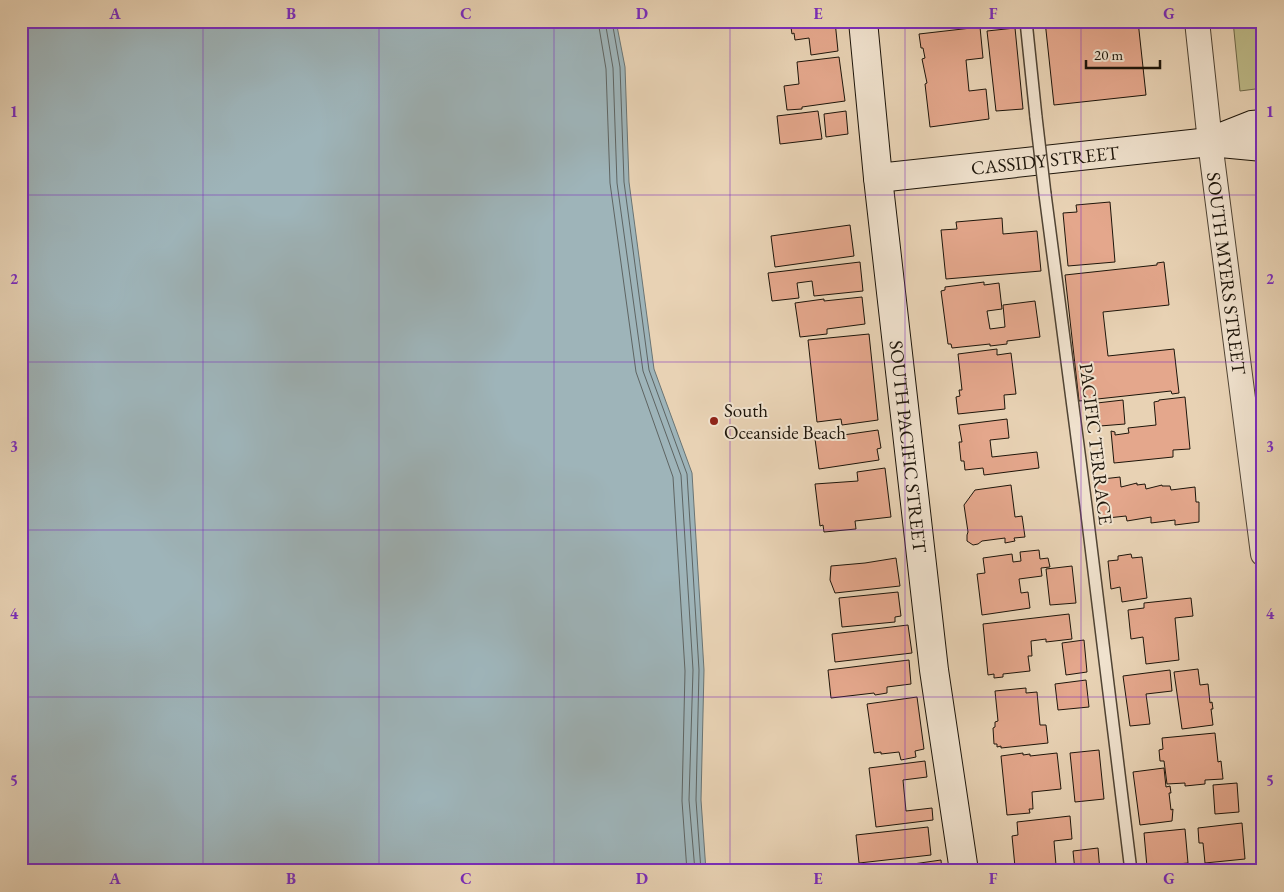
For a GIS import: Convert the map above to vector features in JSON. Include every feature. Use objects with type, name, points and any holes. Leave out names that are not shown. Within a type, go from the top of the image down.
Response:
[{"type":"street","name":"SOUTH PACIFIC STREET","points":[[863,21],[878,178],[934,670],[964,871]]},
{"type":"street","name":"SOUTH MYERS STREET","points":[[1197,21],[1210,142],[1263,554]]},
{"type":"street","name":"CASSIDY STREET","points":[[1210,142],[1252,125],[1263,124]]},
{"type":"street","name":"CASSIDY STREET","points":[[878,178],[1210,142],[1263,147]]},
{"type":"lane","name":"PACIFIC TERRACE","points":[[1026,21],[1045,194],[1131,871]]},
{"type":"shaded area","points":[[1233,21],[1263,21],[1263,88],[1240,91]]},
{"type":"water","points":[[21,21],[616,21],[625,67],[629,182],[654,369],[692,473],[704,670],[701,800],[706,871],[21,871]]},
{"type":"building","points":[[790,21],[835,21],[838,51],[811,55],[809,38],[795,40]]},
{"type":"building","points":[[1045,21],[1138,21],[1146,95],[1054,105]]},
{"type":"building","points":[[980,27],[983,58],[966,60],[969,91],[986,89],[989,119],[930,127],[925,84],[927,83],[922,59],[925,58],[919,34]]},
{"type":"building","points":[[1015,28],[1023,109],[996,111],[987,31]]},
{"type":"building","points":[[839,57],[845,101],[787,110],[784,86],[799,84],[797,62]]},
{"type":"building","points":[[818,111],[822,139],[780,144],[777,116]]},
{"type":"building","points":[[846,111],[848,134],[826,137],[824,114]]},
{"type":"building","points":[[1110,202],[1115,262],[1068,266],[1063,213],[1077,212],[1076,205]]},
{"type":"building","points":[[1002,218],[1003,234],[1037,231],[1041,271],[946,279],[941,230],[957,229],[956,222]]},
{"type":"building","points":[[850,225],[854,256],[775,267],[771,236]]},
{"type":"building","points":[[860,262],[863,291],[814,296],[812,281],[797,283],[799,298],[772,301],[768,273]]},
{"type":"building","points":[[1164,262],[1169,305],[1103,312],[1108,356],[1174,349],[1179,393],[1172,394],[1171,391],[1079,401],[1065,275],[1157,265],[1157,263]]},
{"type":"building","points":[[984,282],[984,285],[999,283],[1002,309],[987,311],[990,329],[1005,327],[1003,305],[1035,301],[1040,337],[1007,341],[1007,344],[952,348],[951,344],[948,344],[941,291],[945,290],[945,287]]},
{"type":"building","points":[[862,297],[865,324],[827,329],[827,334],[800,337],[795,303]]},
{"type":"building","points":[[869,334],[878,420],[842,425],[841,419],[817,422],[808,340]]},
{"type":"building","points":[[997,349],[997,355],[1011,353],[1016,394],[1004,395],[1005,409],[958,414],[956,397],[960,396],[959,390],[962,390],[958,354]]},
{"type":"building","points":[[1185,397],[1190,449],[1173,450],[1173,457],[1114,463],[1111,431],[1115,432],[1115,435],[1129,433],[1128,428],[1156,425],[1154,402]]},
{"type":"building","points":[[1123,400],[1125,424],[1100,426],[1097,403]]},
{"type":"building","points":[[1007,419],[1009,438],[990,440],[992,457],[1037,452],[1039,468],[984,475],[983,468],[965,470],[964,461],[961,461],[959,442],[962,442],[959,425]]},
{"type":"building","points":[[878,430],[881,448],[877,449],[879,460],[819,469],[815,439]]},
{"type":"building","points":[[885,468],[891,517],[855,521],[856,529],[824,532],[823,525],[820,526],[815,484],[858,481],[857,472]]},
{"type":"building","points":[[1120,477],[1121,487],[1137,483],[1137,485],[1145,484],[1146,489],[1162,485],[1170,486],[1171,490],[1195,487],[1196,502],[1199,502],[1199,522],[1175,525],[1175,520],[1151,523],[1151,517],[1127,521],[1126,516],[1098,519],[1094,480]]},
{"type":"building","points":[[1011,485],[1015,517],[1022,516],[1025,537],[1014,538],[1015,541],[1005,543],[1005,538],[982,541],[973,545],[967,541],[968,532],[964,505],[975,490]]},
{"type":"building","points":[[1039,550],[1040,559],[1048,558],[1050,567],[1041,568],[1042,576],[1019,579],[1021,593],[1028,592],[1030,608],[982,615],[977,574],[985,573],[983,558],[1012,554],[1013,562],[1021,561],[1020,552]]},
{"type":"building","points":[[1131,554],[1132,558],[1142,557],[1147,598],[1122,602],[1120,587],[1111,589],[1108,561],[1118,560],[1118,556]]},
{"type":"building","points":[[896,558],[900,586],[835,593],[830,580],[831,566]]},
{"type":"building","points":[[1072,566],[1076,603],[1050,605],[1046,569]]},
{"type":"building","points":[[898,592],[901,616],[895,617],[895,622],[842,627],[839,598]]},
{"type":"building","points":[[1191,598],[1193,616],[1175,618],[1179,660],[1146,664],[1143,637],[1131,639],[1128,610],[1144,608],[1144,603]]},
{"type":"building","points":[[1069,614],[1072,639],[1046,642],[1046,639],[1031,641],[1032,656],[1028,656],[1030,671],[1003,674],[1003,677],[994,678],[994,674],[988,675],[983,624]]},
{"type":"building","points":[[908,625],[912,653],[835,662],[832,634]]},
{"type":"building","points":[[1084,640],[1087,672],[1066,675],[1062,643]]},
{"type":"building","points":[[909,660],[911,684],[887,687],[887,693],[831,698],[828,670]]},
{"type":"building","points":[[1198,669],[1200,685],[1208,684],[1210,703],[1212,702],[1213,709],[1211,709],[1213,725],[1182,729],[1174,672]]},
{"type":"building","points":[[1170,670],[1172,691],[1146,694],[1150,724],[1130,726],[1123,676]]},
{"type":"building","points":[[1086,680],[1089,707],[1058,710],[1055,684]]},
{"type":"building","points":[[1026,688],[1026,693],[1037,692],[1040,725],[1046,725],[1048,743],[997,747],[997,744],[994,744],[993,728],[995,727],[995,722],[998,721],[995,691]]},
{"type":"building","points":[[917,697],[924,749],[915,751],[916,757],[901,760],[899,752],[874,753],[867,704]]},
{"type":"building","points":[[1215,733],[1218,762],[1221,761],[1223,779],[1205,780],[1205,784],[1185,786],[1185,783],[1167,784],[1164,761],[1160,761],[1159,750],[1163,749],[1162,738]]},
{"type":"building","points":[[1099,750],[1104,799],[1075,802],[1070,753]]},
{"type":"building","points":[[1023,753],[1023,755],[1030,754],[1030,756],[1057,753],[1061,789],[1032,792],[1033,809],[1029,809],[1030,813],[1007,815],[1001,756]]},
{"type":"building","points":[[925,761],[927,777],[903,780],[906,811],[932,808],[933,820],[876,827],[869,768]]},
{"type":"building","points":[[1164,768],[1166,787],[1170,786],[1171,810],[1173,809],[1172,821],[1140,825],[1133,772]]},
{"type":"building","points":[[1237,783],[1239,812],[1215,814],[1213,785]]},
{"type":"building","points":[[1070,816],[1072,839],[1054,841],[1056,865],[1049,865],[1049,871],[1021,871],[1021,867],[1015,867],[1012,836],[1018,835],[1017,822]]},
{"type":"building","points":[[1242,823],[1245,859],[1205,863],[1203,843],[1199,843],[1198,828]]},
{"type":"building","points":[[928,827],[931,855],[859,863],[856,835]]},
{"type":"building","points":[[1185,829],[1188,863],[1147,867],[1144,833]]},
{"type":"building","points":[[1098,848],[1100,871],[1075,871],[1073,851]]},
{"type":"building","points":[[941,860],[942,871],[860,871],[888,867],[888,865],[898,864],[899,866]]},
{"type":"place","name":"South Oceanside Beach","points":[[714,421]]}]
